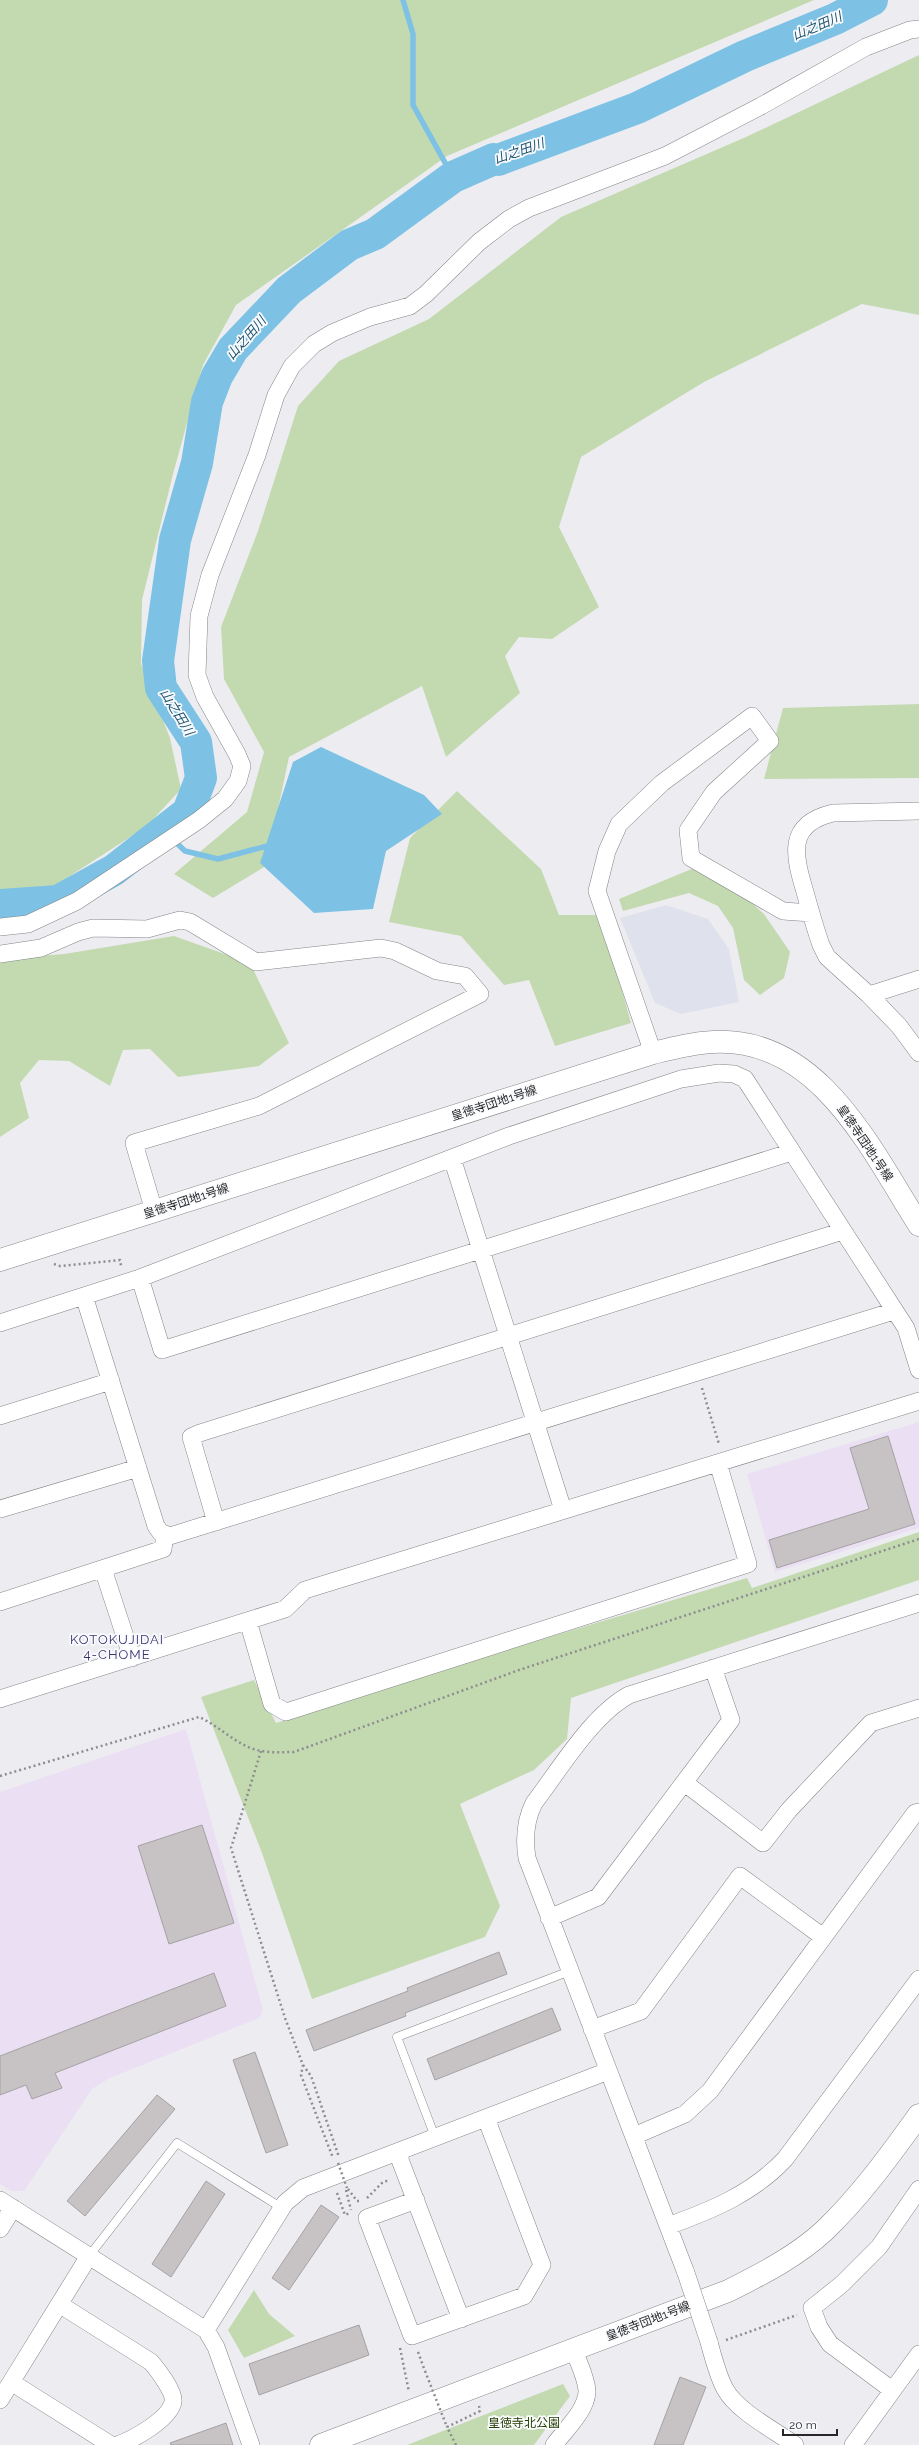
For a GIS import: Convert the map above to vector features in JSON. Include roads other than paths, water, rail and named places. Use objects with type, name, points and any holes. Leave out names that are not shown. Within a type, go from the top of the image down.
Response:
[{"type":"street","points":[[0,927],[28,924],[77,901],[199,820],[225,799],[238,781],[242,766],[237,754],[205,697],[197,675],[199,616],[210,575],[257,456],[276,395],[292,366],[299,357],[332,333],[370,317],[410,306],[426,294],[479,242],[509,219],[530,208],[665,156],[761,106],[866,47],[910,30],[919,29]]},
{"type":"street","points":[[653,1053],[597,891],[607,851],[619,824],[662,783],[752,716],[770,741],[714,792],[688,830],[691,858],[783,911],[811,913]]},
{"type":"street","points":[[919,811],[833,813],[810,821],[802,830],[795,846],[796,861],[821,945],[828,956],[899,1026],[919,1053]]},
{"type":"street","points":[[0,954],[41,948],[78,932],[93,928],[147,929],[180,920],[190,922],[256,962],[381,948],[395,951],[437,971],[465,976],[480,994],[259,1106],[134,1143],[154,1211]]},
{"type":"street","points":[[869,995],[919,979]]},
{"type":"street","name":"皇徳寺団地1号線","points":[[0,1260],[653,1053],[683,1045],[714,1042],[733,1043],[765,1050],[783,1058],[826,1088],[846,1111],[919,1225]]},
{"type":"street","points":[[0,1323],[140,1278],[509,1136],[681,1079],[719,1073],[734,1074],[745,1079],[906,1328],[919,1370]]},
{"type":"street","points":[[140,1278],[162,1350],[792,1152]]},
{"type":"street","points":[[452,1158],[563,1510]]},
{"type":"street","points":[[216,1522],[191,1437],[843,1230]]},
{"type":"street","points":[[84,1296],[156,1526],[161,1533],[170,1536],[894,1310]]},
{"type":"street","points":[[0,1416],[111,1381]]},
{"type":"street","points":[[0,1699],[285,1609],[305,1590],[919,1401]]},
{"type":"street","points":[[248,1621],[272,1704],[286,1712],[748,1564],[721,1462]]},
{"type":"street","points":[[0,1510],[138,1468]]},
{"type":"street","points":[[0,1602],[163,1549],[165,1534]]},
{"type":"street","points":[[103,1569],[132,1658]]},
{"type":"street","points":[[795,2445],[740,2406],[725,2389],[715,2342],[686,2273],[527,1858],[525,1845],[527,1817],[534,1803],[591,1729],[618,1700],[629,1695],[919,1603]]},
{"type":"street","points":[[549,1918],[598,1897],[685,1783],[730,1720],[713,1668]]},
{"type":"street","points":[[685,1783],[763,1843],[789,1810],[871,1723],[919,1708]]},
{"type":"street","points":[[634,2136],[685,2114],[710,2091],[915,1813],[919,1812]]},
{"type":"street","points":[[592,2029],[641,2011],[740,1876],[823,1938]]},
{"type":"street","points":[[668,2226],[736,2198],[773,2172],[785,2160],[919,1978]]},
{"type":"street","points":[[206,2330],[282,2208],[294,2194],[303,2188],[608,2070]]},
{"type":"street","name":"皇徳寺団地1号線","points":[[321,2445],[728,2291],[800,2250],[824,2231],[856,2196],[919,2115]]},
{"type":"street","points":[[416,2200],[366,2218],[412,2336],[524,2296],[542,2265],[486,2118]]},
{"type":"street","points":[[397,2152],[461,2319]]},
{"type":"street","points":[[892,2390],[830,2344],[819,2327],[812,2308],[842,2284],[879,2247],[919,2190]]},
{"type":"street","points":[[0,2229],[6,2204],[206,2330],[216,2347],[251,2445]]},
{"type":"street","points":[[0,2400],[89,2256]]},
{"type":"street","points":[[59,2304],[151,2362],[161,2375],[172,2395],[173,2402],[167,2413],[138,2436],[117,2445]]},
{"type":"street","points":[[554,2445],[582,2408],[586,2399],[587,2390],[574,2350]]},
{"type":"street","points":[[853,2445],[919,2354]]},
{"type":"street","points":[[11,2382],[111,2445]]},
{"type":"lane","points":[[435,2137],[397,2037],[570,1971]]},
{"type":"lane","points":[[89,2256],[177,2143],[282,2208]]},
{"type":"water","points":[[321,747],[424,795],[442,814],[386,851],[373,909],[314,913],[260,863],[293,762]]},
{"type":"waterway","points":[[403,0],[413,34],[413,105],[453,177]]},
{"type":"waterway","name":"山之田川","points":[[0,905],[58,901],[114,870],[188,812],[201,778],[196,742],[161,688],[158,661],[175,540],[197,463],[207,402],[217,376],[233,349],[289,290],[349,245],[375,234],[453,177],[494,159],[498,160],[637,108],[745,56],[835,19],[872,0]]},
{"type":"waterway","points":[[164,831],[185,851],[218,859],[271,845]]},
{"type":"district","name":"KOTOKUJIDAI 4-CHOME","points":[[117,1646]]},
{"type":"park label","name":"皇徳寺北公園","points":[[524,2423]]}]
